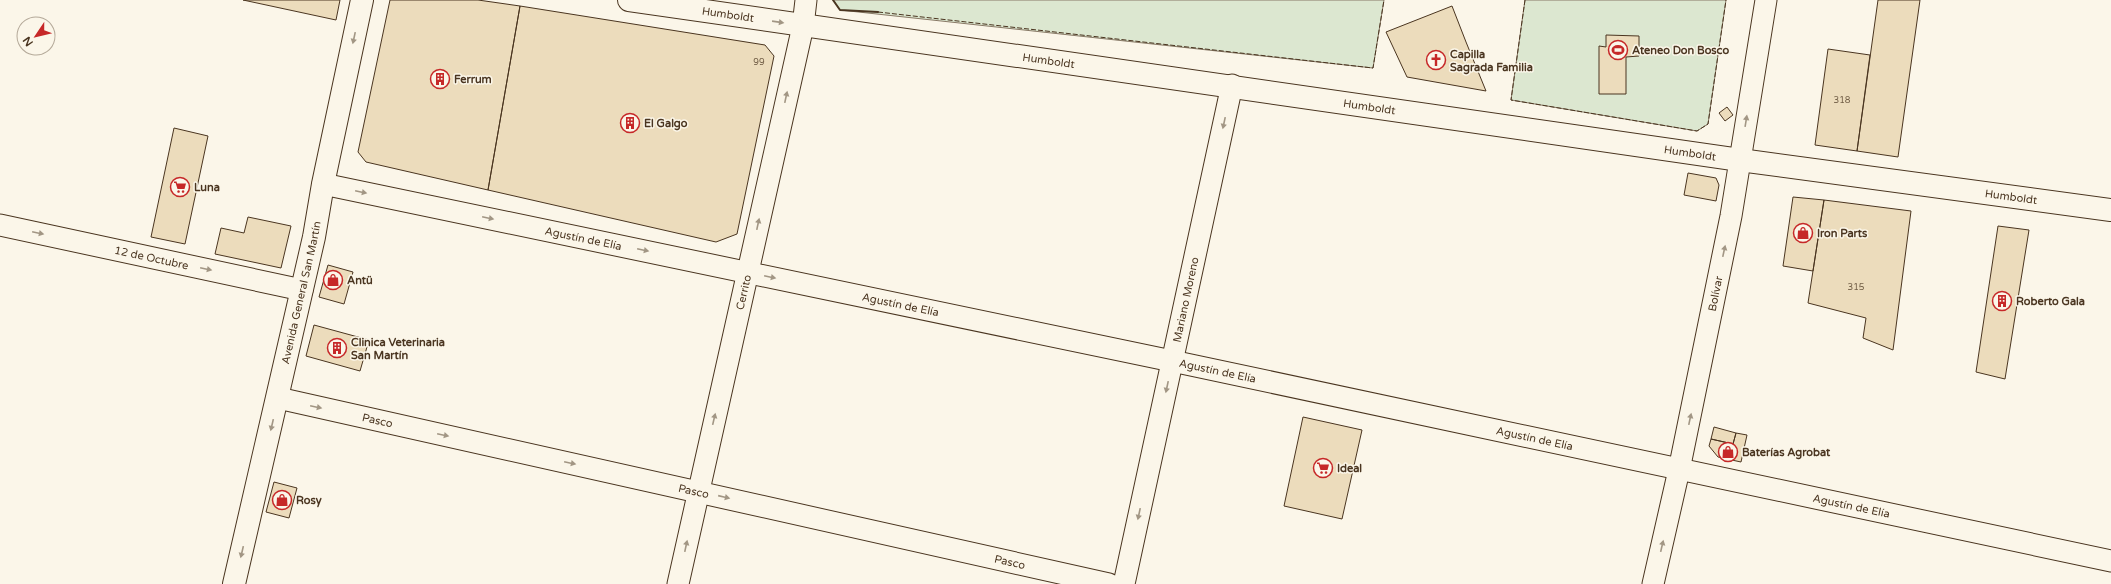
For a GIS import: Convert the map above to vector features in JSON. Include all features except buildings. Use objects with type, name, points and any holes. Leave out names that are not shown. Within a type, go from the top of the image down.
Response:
[{"type":"street","name":"Avenida General San Martín","points":[[234,584],[314,237],[323,184],[362,0]]},
{"type":"street","name":"Humboldt","points":[[629,0],[803,26],[871,33],[1740,160],[2111,210]]},
{"type":"street","name":"Cerrito","points":[[678,584],[803,26],[806,0]]},
{"type":"street","name":"Bolívar","points":[[1653,584],[1679,470],[1730,224],[1766,0]]},
{"type":"street","name":"Mariano Moreno","points":[[1124,584],[1232,85]]},
{"type":"street","name":"Agustín de Elía","points":[[323,184],[1172,361],[2111,561]]},
{"type":"street","name":"12 de Octubre","points":[[0,224],[302,290]]},
{"type":"street","name":"Pasco","points":[[278,398],[1109,584]]},
{"type":"green space","points":[[833,0],[1384,0],[1373,68],[840,10]]},
{"type":"green space","name":"Ateneo Don Bosco","points":[[1525,0],[1726,0],[1708,124],[1697,131],[1511,100]]},
{"type":"fence","points":[[878,12],[1373,68],[1384,0]]},
{"type":"fence","points":[[1525,0],[1511,100],[1697,131],[1708,124],[1726,0]]},
{"type":"wall","points":[[833,0],[840,10],[878,12]]},
{"type":"place","name":"Ateneo Don Bosco","points":[[1618,50]]},
{"type":"place","name":"Capilla Sagrada Familia","points":[[1436,60]]},
{"type":"place","name":"Ferrum","points":[[440,79]]},
{"type":"place","name":"El Galgo","points":[[630,123]]},
{"type":"place","name":"Luna","points":[[180,187]]},
{"type":"place","name":"Iron Parts","points":[[1803,233]]},
{"type":"place","name":"Antü","points":[[333,280]]},
{"type":"place","name":"Roberto Gala","points":[[2002,301]]},
{"type":"place","name":"Clinica Veterinaria San Martín","points":[[337,348]]},
{"type":"place","name":"Baterías Agrobat","points":[[1728,452]]},
{"type":"place","name":"Ideal","points":[[1323,468]]},
{"type":"place","name":"Rosy","points":[[282,500]]}]
